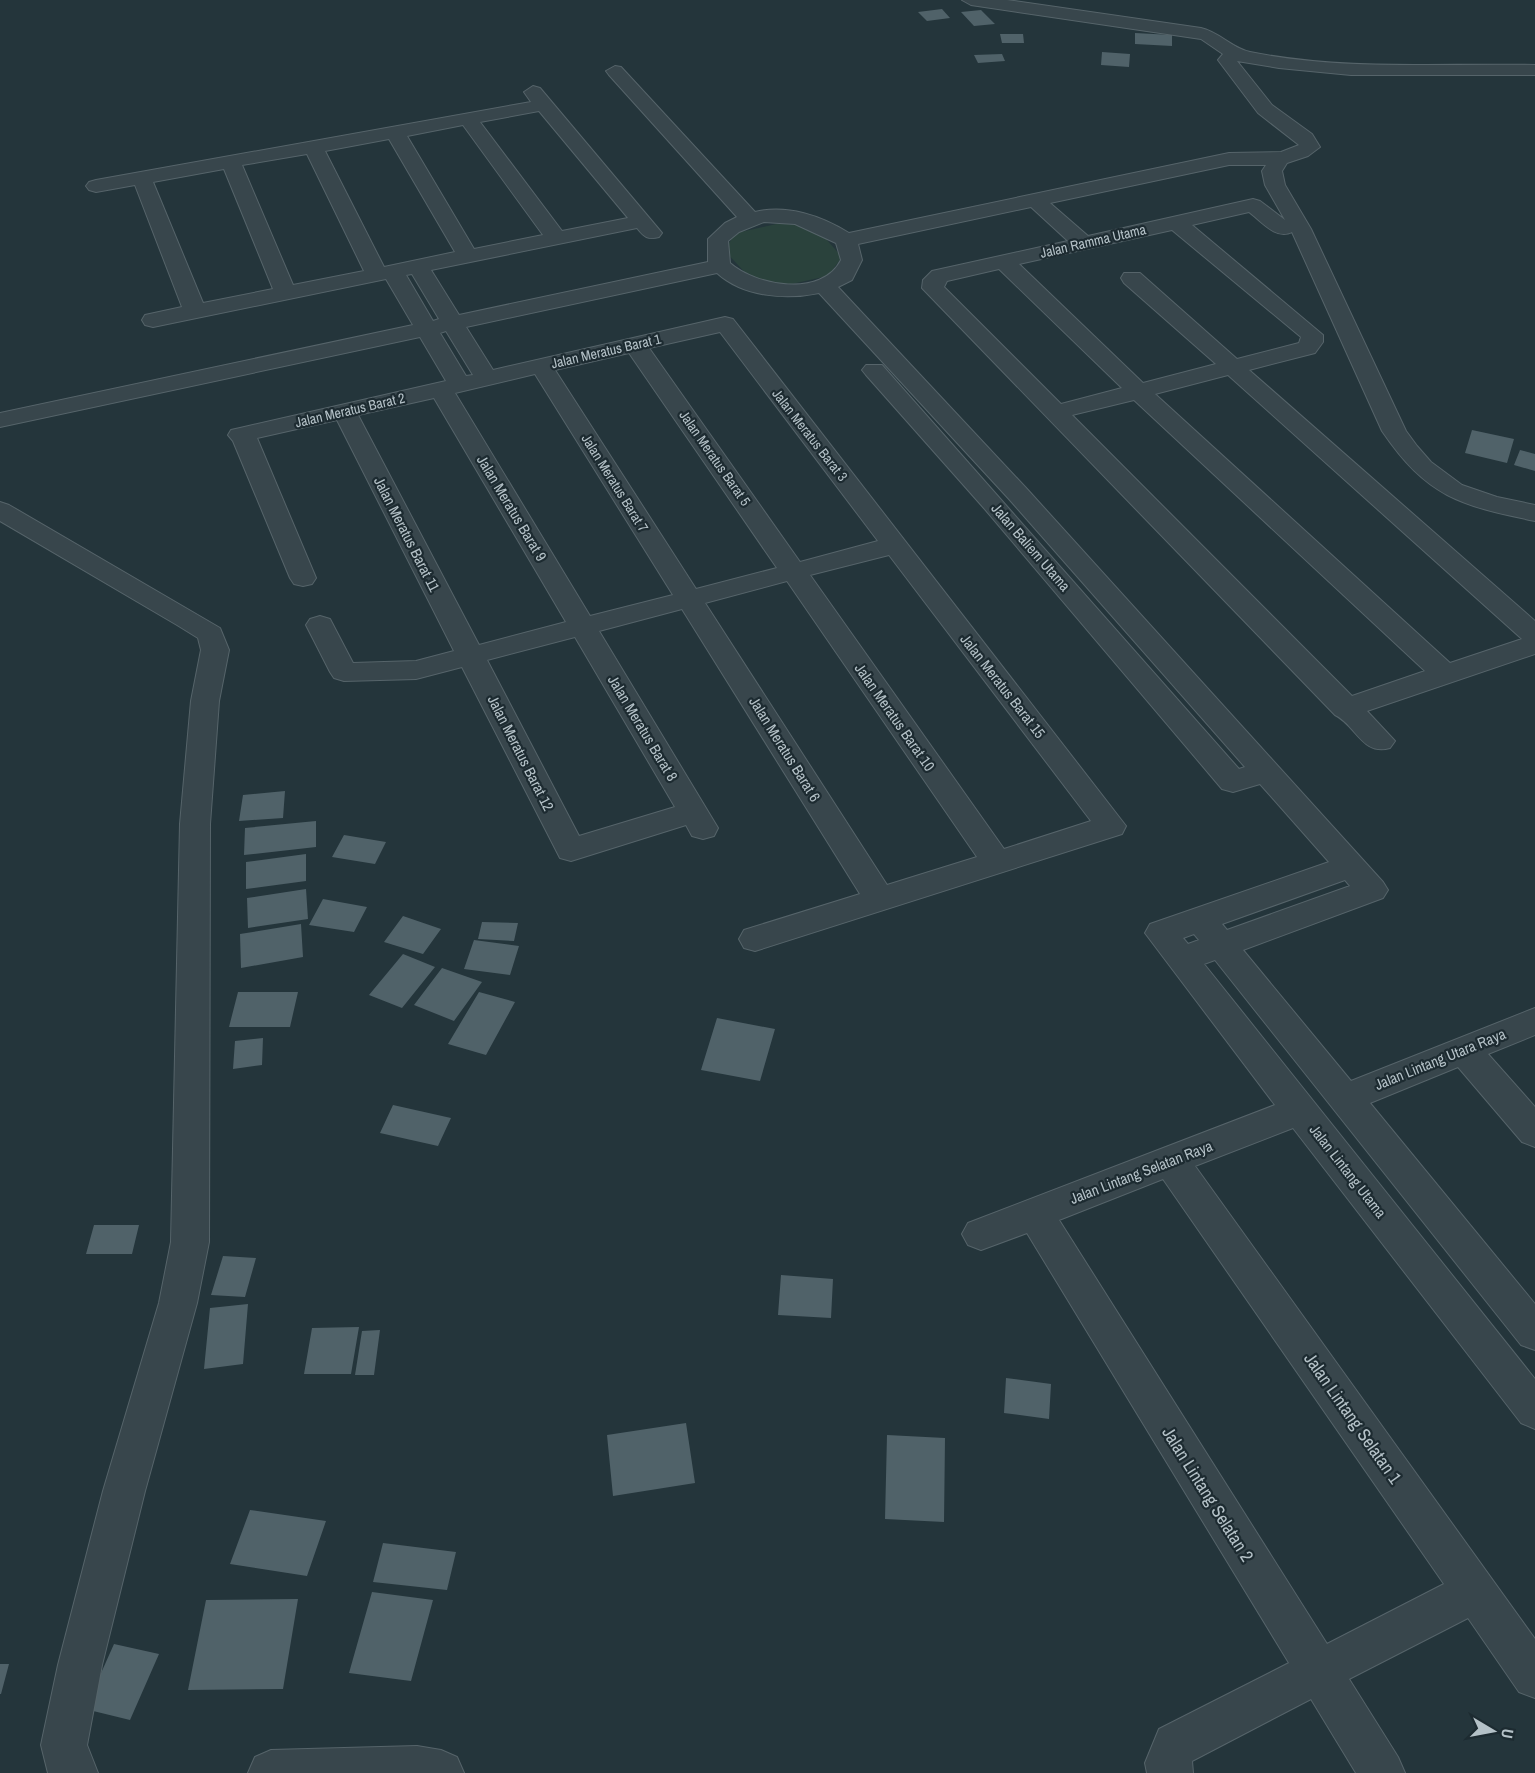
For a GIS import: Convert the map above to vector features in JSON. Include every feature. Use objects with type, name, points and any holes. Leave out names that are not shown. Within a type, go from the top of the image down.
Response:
[{"type":"street","points":[[971,0],[1201,33],[1235,54],[1308,66],[1454,71],[1535,70]]},
{"type":"street","points":[[846,240],[1229,159],[1279,159],[1303,152],[1310,147],[1310,144],[1265,109],[1229,65],[1227,60],[1235,54]]},
{"type":"street","points":[[615,71],[749,218]]},
{"type":"street","points":[[96,186],[468,119],[538,99],[648,229],[556,238],[153,321]]},
{"type":"street","points":[[468,119],[556,238]]},
{"type":"street","points":[[395,132],[468,256]]},
{"type":"street","name":"Jalan Meratus Barat 9","points":[[313,147],[385,273],[426,329],[451,387],[583,627]]},
{"type":"street","points":[[1279,159],[1272,171],[1275,185],[1301,229],[1394,431],[1408,455],[1426,474],[1473,499],[1533,524]]},
{"type":"street","points":[[231,162],[286,293]]},
{"type":"street","points":[[142,178],[195,312]]},
{"type":"street","points":[[1046,199],[1093,241]]},
{"type":"street","name":"Jalan Ramma Utama","points":[[1058,412],[933,288],[934,280],[940,276],[1003,261],[1253,205],[1284,229]]},
{"type":"street","points":[[771,216],[800,218],[825,226],[846,240],[852,252],[850,265],[843,277],[814,288],[779,289],[732,278],[721,266],[718,239],[730,226],[749,218],[771,216]]},
{"type":"street","points":[[1058,412],[1307,348],[1312,342],[1312,335],[1175,222]]},
{"type":"street","points":[[1003,261],[1138,392],[1444,673]]},
{"type":"street","points":[[0,420],[721,266]]},
{"type":"street","points":[[418,267],[487,379]]},
{"type":"street","points":[[1132,278],[1535,636]]},
{"type":"street","name":"Jalan Baliem Utama","points":[[814,288],[992,502],[1233,782],[1266,771],[1372,890],[1211,932]]},
{"type":"street","name":"Jalan Meratus Barat 1","points":[[451,387],[724,324]]},
{"type":"street","name":"Jalan Meratus Barat 3","points":[[724,324],[895,546]]},
{"type":"street","name":"Jalan Meratus Barat 5","points":[[636,345],[794,572]]},
{"type":"street","name":"Jalan Meratus Barat 7","points":[[541,366],[689,599]]},
{"type":"street","name":"Jalan Meratus Barat 2","points":[[303,578],[242,435],[451,387]]},
{"type":"street","name":"Jalan Meratus Barat 11","points":[[344,411],[470,656]]},
{"type":"street","points":[[1058,412],[1345,708],[1380,741]]},
{"type":"street","points":[[0,510],[187,619],[210,634],[215,650],[204,710],[195,824],[190,1242],[178,1303],[124,1491],[80,1665],[64,1745],[68,1765],[75,1773]]},
{"type":"street","points":[[320,625],[344,672],[416,670],[895,546]]},
{"type":"street","name":"Jalan Meratus Barat 15","points":[[895,546],[1111,826],[997,863]]},
{"type":"street","name":"Jalan Meratus Barat 10","points":[[794,572],[997,863]]},
{"type":"street","name":"Jalan Meratus Barat 6","points":[[689,599],[880,900]]},
{"type":"street","name":"Jalan Meratus Barat 8","points":[[571,850],[698,820],[583,627]]},
{"type":"street","points":[[1345,708],[1535,644]]},
{"type":"street","name":"Jalan Meratus Barat 12","points":[[470,656],[571,850]]},
{"type":"street","points":[[755,939],[997,863]]},
{"type":"street","points":[[1350,866],[1211,932],[1535,1333]]},
{"type":"street","name":"Jalan Lintang Utama","points":[[1211,932],[1172,946],[1535,1410]]},
{"type":"street","name":"Jalan Lintang Utara Raya","points":[[1345,1098],[1535,1021]]},
{"type":"street","points":[[1464,1050],[1535,1132]]},
{"type":"street","name":"Jalan Lintang Selatan Raya","points":[[981,1234],[1300,1110]]},
{"type":"street","name":"Jalan Lintang Selatan 1","points":[[1171,1161],[1535,1676]]},
{"type":"street","name":"Jalan Lintang Selatan 2","points":[[1035,1214],[1317,1671],[1383,1773]]},
{"type":"street","points":[[1169,1768],[1175,1745],[1475,1591]]},
{"type":"street","points":[[271,1773],[417,1769],[441,1773]]},
{"type":"green space","points":[[785,222],[819,231],[842,257],[828,276],[787,285],[751,279],[724,250],[736,233]]},
{"type":"building","points":[[942,9],[950,18],[927,21],[918,12]]},
{"type":"building","points":[[981,10],[995,24],[974,26],[961,12]]},
{"type":"building","points":[[1135,33],[1172,35],[1172,46],[1135,44]]},
{"type":"building","points":[[1000,34],[1023,34],[1024,43],[1002,43]]},
{"type":"building","points":[[1102,52],[1130,54],[1129,67],[1101,65]]},
{"type":"building","points":[[1002,54],[1005,61],[978,63],[974,55]]},
{"type":"building","points":[[1472,430],[1514,439],[1507,463],[1465,453]]},
{"type":"building","points":[[1520,450],[1535,454],[1535,471],[1514,465]]},
{"type":"building","points":[[285,791],[283,818],[239,821],[243,795]]},
{"type":"building","points":[[316,821],[316,847],[244,855],[245,828]]},
{"type":"building","points":[[344,835],[386,842],[375,864],[332,857]]},
{"type":"building","points":[[306,854],[306,881],[246,889],[246,862]]},
{"type":"building","points":[[306,889],[308,919],[248,928],[247,898]]},
{"type":"building","points":[[323,899],[367,907],[354,932],[309,925]]},
{"type":"building","points":[[403,916],[441,929],[423,954],[384,942]]},
{"type":"building","points":[[482,922],[518,923],[514,941],[478,939]]},
{"type":"building","points":[[301,924],[303,957],[241,968],[240,934]]},
{"type":"building","points":[[474,940],[519,946],[510,975],[464,969]]},
{"type":"building","points":[[403,954],[435,967],[402,1008],[369,995]]},
{"type":"building","points":[[442,968],[482,982],[454,1021],[414,1005]]},
{"type":"building","points":[[238,992],[298,992],[290,1027],[229,1027]]},
{"type":"building","points":[[479,992],[515,1002],[486,1055],[448,1044]]},
{"type":"building","points":[[717,1018],[775,1029],[760,1081],[701,1070]]},
{"type":"building","points":[[263,1038],[262,1065],[233,1069],[235,1041]]},
{"type":"building","points":[[393,1105],[451,1118],[438,1146],[380,1133]]},
{"type":"building","points":[[94,1225],[139,1225],[132,1254],[86,1254]]},
{"type":"building","points":[[223,1256],[256,1258],[245,1297],[211,1295]]},
{"type":"building","points":[[781,1275],[833,1279],[831,1318],[778,1315]]},
{"type":"building","points":[[248,1304],[243,1364],[204,1369],[210,1308]]},
{"type":"building","points":[[359,1327],[351,1374],[304,1374],[312,1328]]},
{"type":"building","points":[[380,1330],[374,1375],[355,1375],[362,1331]]},
{"type":"building","points":[[1006,1378],[1051,1384],[1049,1419],[1004,1413]]},
{"type":"building","points":[[686,1423],[695,1483],[613,1496],[607,1435]]},
{"type":"building","points":[[887,1435],[945,1438],[944,1522],[885,1519]]},
{"type":"building","points":[[250,1510],[326,1521],[307,1576],[230,1564]]},
{"type":"building","points":[[383,1543],[456,1552],[447,1590],[373,1582]]},
{"type":"building","points":[[372,1592],[433,1600],[411,1681],[349,1673]]},
{"type":"building","points":[[298,1599],[283,1689],[188,1690],[206,1600]]},
{"type":"building","points":[[114,1644],[159,1654],[130,1720],[85,1709]]},
{"type":"building","points":[[0,1664],[9,1664],[1,1694],[0,1694]]}]
